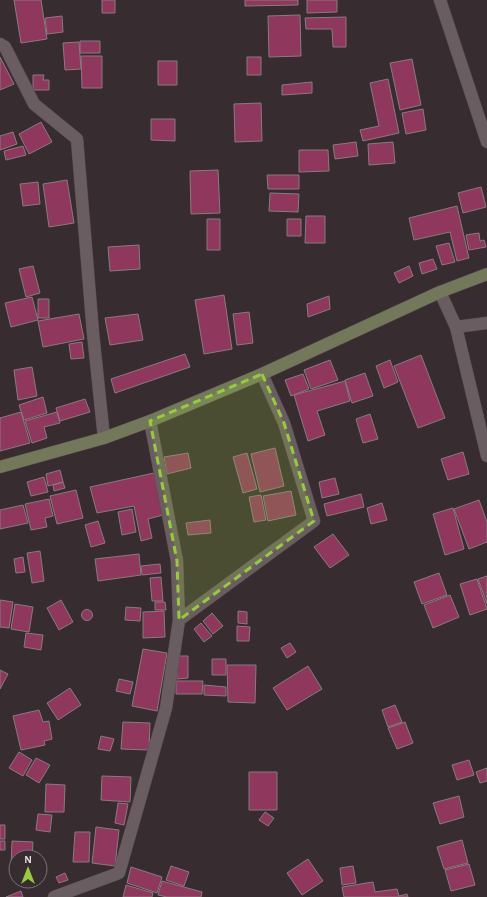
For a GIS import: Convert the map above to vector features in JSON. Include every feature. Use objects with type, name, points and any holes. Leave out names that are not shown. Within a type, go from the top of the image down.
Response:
[{"type":"street","points":[[440,0],[487,142]]},
{"type":"street","points":[[0,44],[5,47],[34,104],[77,139],[93,333],[104,438]]},
{"type":"street","points":[[0,467],[104,438],[150,421],[262,374],[440,292],[487,274]]},
{"type":"street","points":[[440,292],[456,326],[487,456]]},
{"type":"street","points":[[456,326],[487,323]]},
{"type":"street","points":[[179,620],[314,522],[284,423],[262,374]]},
{"type":"street","points":[[54,897],[120,873],[166,708],[179,620],[177,561],[150,421]]},
{"type":"highlighted area","points":[[262,374],[284,423],[314,521],[179,620],[177,561],[150,421]]},
{"type":"building","points":[[14,0],[41,0],[47,39],[21,43]]},
{"type":"building","points":[[102,0],[115,0],[115,13],[102,13]]},
{"type":"building","points":[[245,0],[298,0],[298,5],[245,6]]},
{"type":"building","points":[[307,0],[337,0],[337,12],[307,13]]},
{"type":"building","points":[[300,15],[301,56],[269,57],[268,16]]},
{"type":"building","points":[[62,16],[63,32],[47,34],[45,18]]},
{"type":"building","points":[[346,17],[346,47],[333,47],[332,29],[306,29],[305,18]]},
{"type":"building","points":[[80,41],[100,41],[100,53],[80,53]]},
{"type":"building","points":[[79,42],[81,69],[65,70],[63,43]]},
{"type":"building","points":[[81,56],[102,56],[102,88],[82,88]]},
{"type":"building","points":[[0,57],[14,84],[0,90]]},
{"type":"building","points":[[247,57],[261,57],[261,75],[247,75]]},
{"type":"building","points":[[412,59],[421,105],[400,110],[390,63]]},
{"type":"building","points":[[158,61],[177,61],[177,85],[158,85]]},
{"type":"building","points":[[33,75],[44,75],[43,80],[49,80],[49,90],[33,90]]},
{"type":"building","points":[[388,79],[399,133],[363,141],[360,130],[379,126],[370,83]]},
{"type":"building","points":[[312,82],[312,93],[282,95],[282,85]]},
{"type":"building","points":[[261,103],[262,141],[235,142],[234,104]]},
{"type":"building","points":[[423,109],[426,130],[406,134],[402,113]]},
{"type":"building","points":[[151,119],[175,119],[175,141],[151,140]]},
{"type":"building","points":[[41,122],[52,142],[29,154],[19,134]]},
{"type":"building","points":[[13,132],[17,144],[0,150],[0,136]]},
{"type":"building","points":[[356,142],[358,156],[335,159],[333,145]]},
{"type":"building","points":[[393,142],[395,163],[369,165],[368,144]]},
{"type":"building","points":[[23,146],[26,155],[6,160],[4,151]]},
{"type":"building","points":[[299,150],[328,150],[329,171],[299,172]]},
{"type":"building","points":[[218,170],[220,213],[191,214],[190,171]]},
{"type":"building","points":[[267,175],[299,175],[299,189],[268,189]]},
{"type":"building","points":[[67,180],[74,223],[49,227],[43,184]]},
{"type":"building","points":[[38,182],[40,204],[23,206],[20,184]]},
{"type":"building","points":[[481,187],[486,207],[463,213],[458,193]]},
{"type":"building","points":[[270,193],[299,194],[298,212],[269,211]]},
{"type":"building","points":[[457,206],[469,258],[457,261],[450,232],[414,240],[409,218]]},
{"type":"building","points":[[306,216],[325,216],[325,243],[305,243]]},
{"type":"building","points":[[207,219],[220,219],[220,250],[207,250]]},
{"type":"building","points":[[287,219],[301,219],[301,236],[287,236]]},
{"type":"building","points":[[479,233],[480,241],[484,240],[486,247],[469,250],[466,235]]},
{"type":"building","points":[[449,243],[455,262],[442,265],[436,246]]},
{"type":"building","points":[[139,245],[140,269],[110,271],[108,247]]},
{"type":"building","points":[[433,259],[437,269],[422,274],[419,263]]},
{"type":"building","points":[[33,266],[40,293],[26,297],[19,269]]},
{"type":"building","points":[[409,266],[413,276],[399,283],[394,273]]},
{"type":"building","points":[[224,295],[232,349],[204,354],[195,300]]},
{"type":"building","points":[[329,296],[330,309],[308,317],[307,304]]},
{"type":"building","points":[[32,297],[38,320],[11,327],[5,303]]},
{"type":"building","points":[[38,299],[49,299],[49,318],[38,318]]},
{"type":"building","points":[[249,312],[253,343],[237,345],[233,314]]},
{"type":"building","points":[[79,314],[84,339],[43,347],[38,321]]},
{"type":"building","points":[[138,314],[143,340],[110,345],[105,318]]},
{"type":"building","points":[[82,342],[84,358],[71,359],[69,344]]},
{"type":"building","points":[[185,354],[190,367],[115,393],[111,379]]},
{"type":"building","points":[[421,355],[445,418],[418,428],[394,366]]},
{"type":"building","points":[[330,360],[338,380],[311,389],[304,370]]},
{"type":"building","points":[[390,360],[398,382],[384,388],[376,366]]},
{"type":"building","points":[[32,367],[37,396],[18,400],[14,370]]},
{"type":"building","points":[[365,373],[373,396],[352,403],[345,380]]},
{"type":"building","points":[[303,374],[309,389],[291,396],[285,380]]},
{"type":"building","points":[[345,381],[350,401],[317,411],[325,435],[308,441],[294,395]]},
{"type":"building","points":[[43,397],[47,413],[24,420],[19,405]]},
{"type":"building","points":[[85,399],[90,412],[60,421],[56,408]]},
{"type":"building","points":[[21,412],[30,443],[0,451],[0,418]]},
{"type":"building","points":[[57,412],[60,423],[44,427],[47,438],[32,443],[25,421]]},
{"type":"building","points":[[370,414],[378,439],[363,443],[356,419]]},
{"type":"building","points":[[275,448],[284,486],[260,492],[251,454]]},
{"type":"building","points":[[463,452],[469,474],[448,480],[441,459]]},
{"type":"building","points":[[188,453],[191,468],[167,474],[164,457]]},
{"type":"building","points":[[247,453],[257,489],[243,493],[233,457]]},
{"type":"building","points":[[60,470],[63,482],[48,486],[46,474]]},
{"type":"building","points":[[154,473],[163,515],[148,519],[152,538],[141,541],[134,506],[97,513],[90,487]]},
{"type":"building","points":[[44,477],[48,492],[31,496],[27,482]]},
{"type":"building","points":[[335,478],[339,494],[322,498],[319,482]]},
{"type":"building","points":[[63,482],[65,488],[54,491],[53,485]]},
{"type":"building","points":[[76,490],[83,518],[57,524],[50,496]]},
{"type":"building","points":[[291,491],[296,515],[268,521],[263,496]]},
{"type":"building","points":[[361,494],[364,507],[327,516],[324,504]]},
{"type":"building","points":[[261,495],[266,520],[254,522],[249,497]]},
{"type":"building","points":[[49,499],[53,516],[45,518],[47,527],[31,530],[25,504]]},
{"type":"building","points":[[479,500],[487,522],[487,542],[469,549],[454,509]]},
{"type":"building","points":[[382,503],[387,520],[371,524],[367,508]]},
{"type":"building","points":[[23,505],[28,523],[0,529],[0,510]]},
{"type":"building","points":[[453,508],[464,549],[445,555],[433,514]]},
{"type":"building","points":[[132,509],[136,532],[122,535],[118,512]]},
{"type":"building","points":[[210,520],[211,533],[188,535],[186,523]]},
{"type":"building","points":[[98,521],[105,543],[91,547],[85,525]]},
{"type":"building","points":[[333,534],[349,555],[330,568],[314,547]]},
{"type":"building","points":[[40,551],[44,581],[32,583],[27,553]]},
{"type":"building","points":[[139,554],[141,575],[98,581],[95,559]]},
{"type":"building","points":[[23,557],[25,572],[16,573],[14,559]]},
{"type":"building","points":[[160,564],[161,573],[142,575],[141,566]]},
{"type":"building","points":[[439,573],[447,595],[422,604],[414,582]]},
{"type":"building","points":[[487,576],[487,604],[478,579]]},
{"type":"building","points":[[161,577],[163,601],[152,601],[150,578]]},
{"type":"building","points":[[477,579],[487,609],[470,615],[460,584]]},
{"type":"building","points":[[450,595],[459,617],[433,628],[424,605]]},
{"type":"building","points":[[0,600],[13,602],[9,628],[0,627]]},
{"type":"building","points":[[61,600],[73,622],[59,630],[47,608]]},
{"type":"building","points":[[155,602],[165,602],[166,610],[155,610]]},
{"type":"building","points":[[15,604],[33,607],[29,632],[11,629]]},
{"type":"building","points":[[126,607],[141,608],[140,621],[125,620]]},
{"type":"building","points":[[85,610],[89,610],[91,611],[91,619],[85,620],[82,617],[82,613]]},
{"type":"building","points":[[164,611],[165,637],[143,638],[143,612]]},
{"type":"building","points":[[238,611],[247,612],[247,624],[238,623]]},
{"type":"building","points":[[212,613],[223,626],[213,634],[203,621]]},
{"type":"building","points":[[201,623],[212,636],[204,642],[194,629]]},
{"type":"building","points":[[237,626],[250,627],[249,641],[237,641]]},
{"type":"building","points":[[26,633],[43,635],[41,650],[24,647]]},
{"type":"building","points":[[290,643],[296,652],[287,658],[281,648]]},
{"type":"building","points":[[143,649],[167,653],[157,711],[132,706]]},
{"type":"building","points":[[177,656],[188,656],[188,678],[177,679]]},
{"type":"building","points":[[212,659],[226,659],[226,675],[212,675]]},
{"type":"building","points":[[227,665],[256,665],[255,703],[228,702]]},
{"type":"building","points":[[308,666],[322,689],[287,710],[273,688]]},
{"type":"building","points":[[0,670],[8,674],[0,689]]},
{"type":"building","points":[[119,679],[133,682],[130,694],[116,691]]},
{"type":"building","points":[[176,681],[203,681],[202,694],[176,694]]},
{"type":"building","points":[[204,685],[226,687],[226,696],[204,695]]},
{"type":"building","points":[[70,688],[81,705],[58,720],[47,703]]},
{"type":"building","points":[[395,705],[402,722],[388,727],[382,710]]},
{"type":"building","points":[[39,710],[43,722],[49,721],[52,739],[44,741],[45,745],[21,750],[13,716]]},
{"type":"building","points":[[123,722],[150,723],[149,750],[121,749]]},
{"type":"building","points":[[405,722],[413,743],[397,749],[388,728]]},
{"type":"building","points":[[101,736],[114,739],[110,751],[98,749]]},
{"type":"building","points":[[19,752],[32,760],[23,776],[9,768]]},
{"type":"building","points":[[36,758],[50,765],[39,783],[26,775]]},
{"type":"building","points":[[469,760],[474,775],[457,780],[452,765]]},
{"type":"building","points":[[487,768],[487,781],[480,783],[476,772]]},
{"type":"building","points":[[249,772],[277,772],[277,810],[249,810]]},
{"type":"building","points":[[102,776],[131,777],[130,802],[101,800]]},
{"type":"building","points":[[46,784],[65,785],[64,812],[45,812]]},
{"type":"building","points":[[459,796],[464,817],[440,824],[433,803]]},
{"type":"building","points":[[118,803],[128,804],[124,825],[115,823]]},
{"type":"building","points":[[265,812],[274,818],[268,826],[259,820]]},
{"type":"building","points":[[38,814],[52,815],[50,832],[36,830]]},
{"type":"building","points":[[0,825],[5,825],[5,839],[0,839]]},
{"type":"building","points":[[96,827],[119,830],[115,866],[92,863]]},
{"type":"building","points":[[75,832],[90,832],[89,862],[73,862]]},
{"type":"building","points":[[462,840],[468,863],[444,869],[437,847]]},
{"type":"building","points":[[0,841],[5,841],[5,850],[0,850]]},
{"type":"building","points":[[12,841],[33,842],[33,849],[12,849]]},
{"type":"building","points":[[308,859],[323,881],[302,895],[287,873]]},
{"type":"building","points":[[469,864],[475,885],[451,891],[445,870]]},
{"type":"building","points":[[171,866],[189,872],[184,886],[166,880]]},
{"type":"building","points":[[353,866],[356,883],[342,885],[340,868]]},
{"type":"building","points":[[131,867],[162,877],[157,893],[127,883]]},
{"type":"building","points":[[65,873],[68,880],[59,883],[56,877]]},
{"type":"building","points":[[162,881],[202,892],[201,897],[167,897],[158,895]]},
{"type":"building","points":[[373,882],[375,892],[397,889],[399,896],[407,894],[408,897],[344,897],[342,887]]},
{"type":"building","points":[[126,885],[153,893],[152,897],[123,897]]},
{"type":"building","points":[[21,891],[23,897],[6,897]]}]
